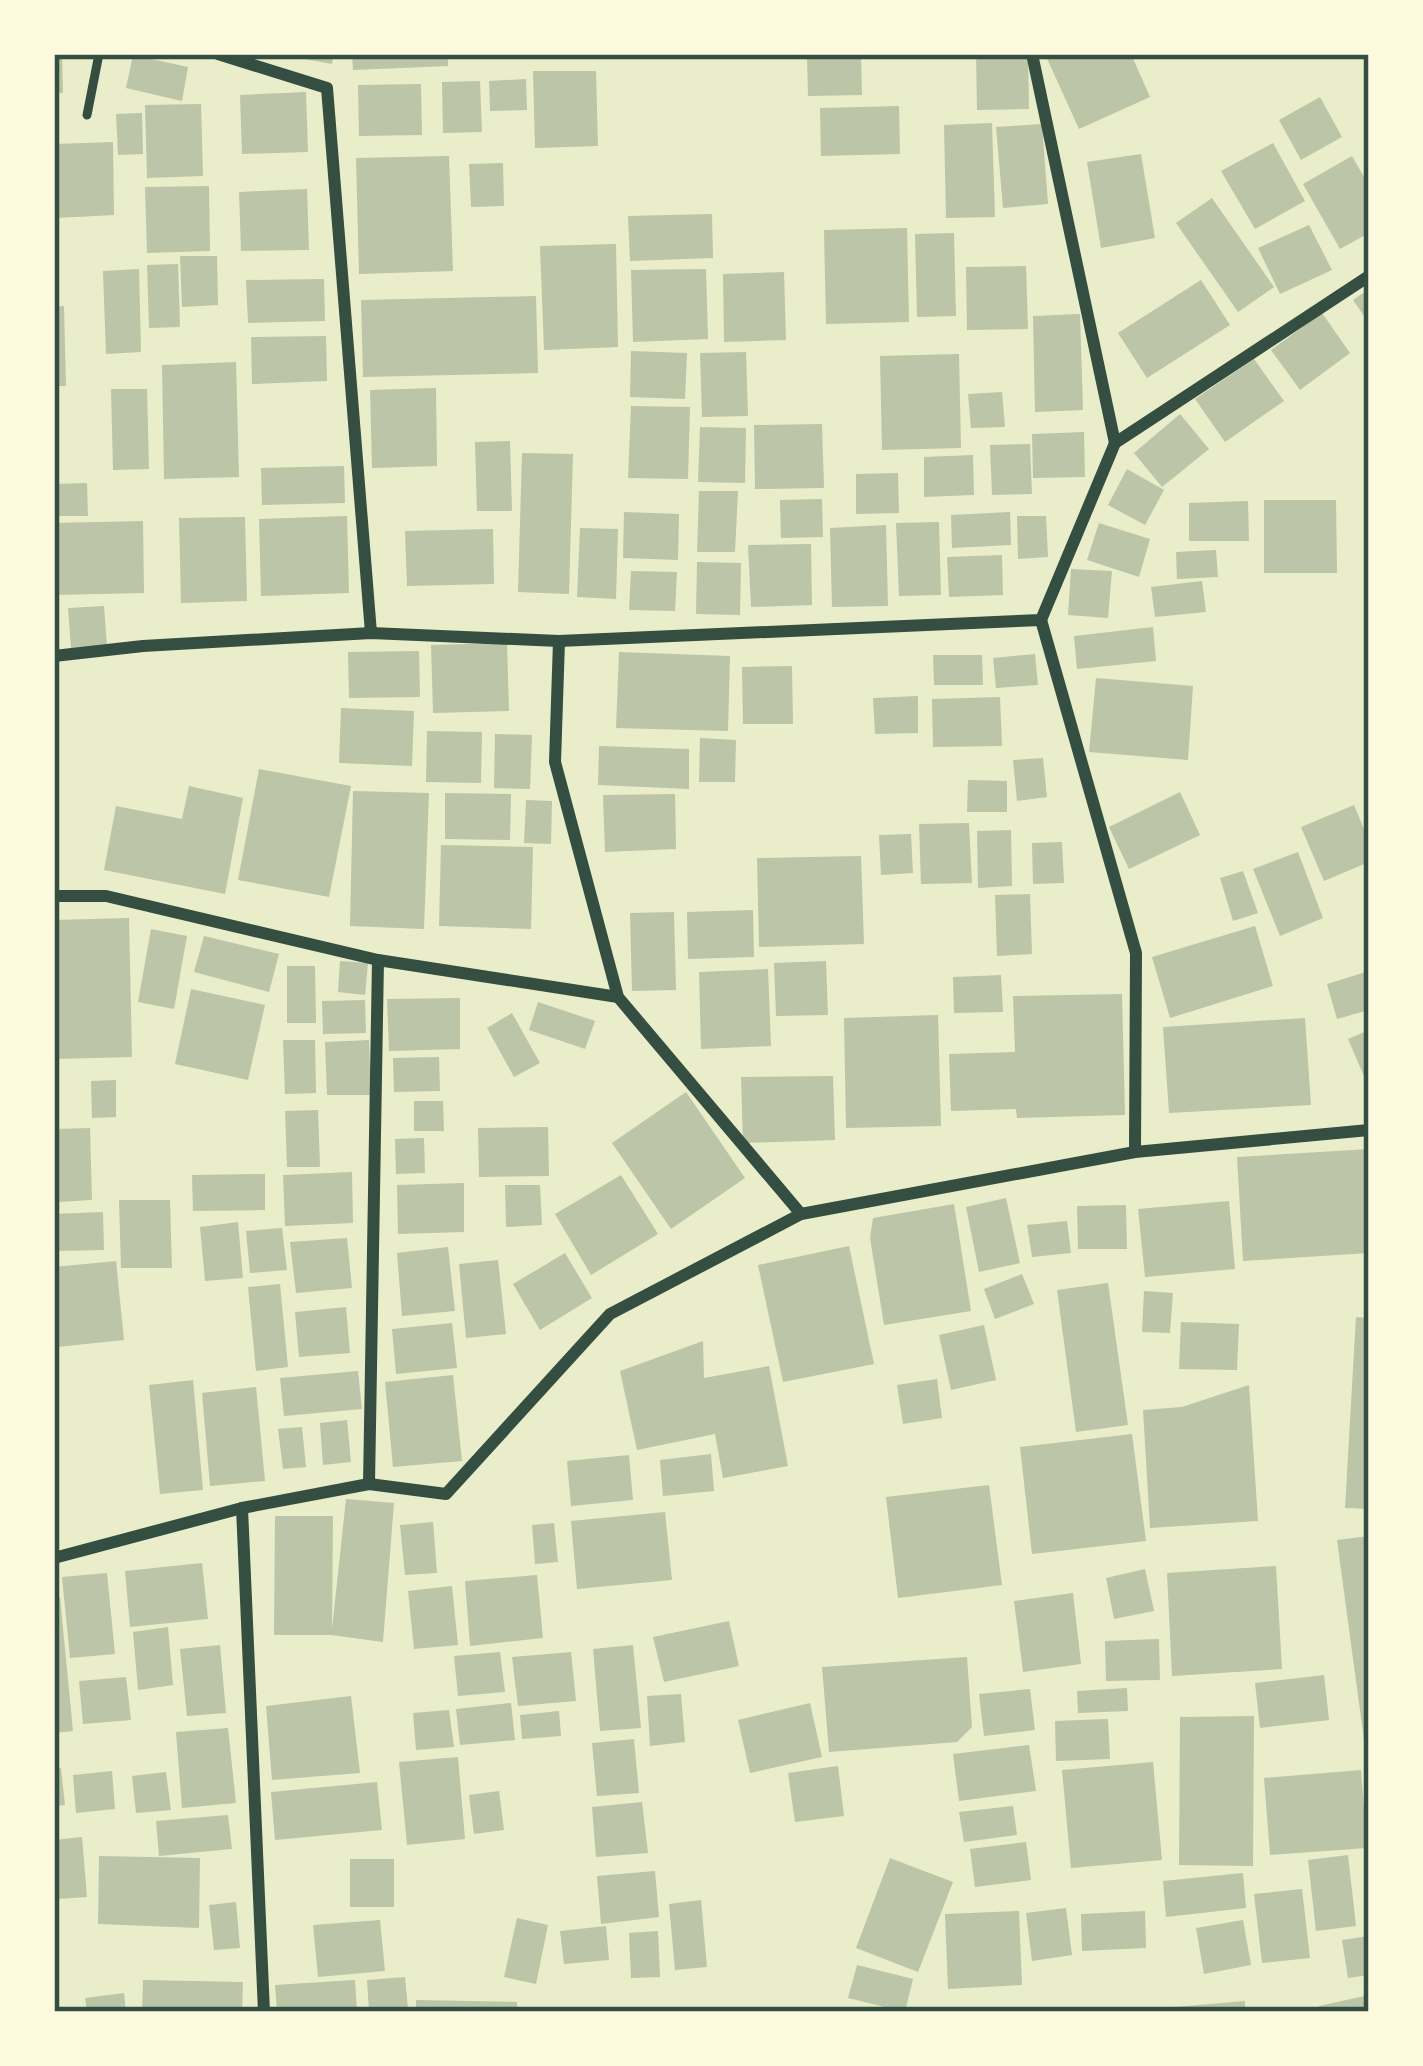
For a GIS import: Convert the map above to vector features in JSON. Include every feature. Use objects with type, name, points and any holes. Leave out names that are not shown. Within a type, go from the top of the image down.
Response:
[{"type":"street","points":[[218,54],[327,88],[371,632]]},
{"type":"street","points":[[1033,54],[1115,443]]},
{"type":"street","points":[[1135,1152],[1136,953],[1041,620],[1115,443],[1369,276]]},
{"type":"street","points":[[54,656],[371,632],[559,641],[1041,620]]},
{"type":"street","points":[[559,641],[555,762],[618,998],[801,1214]]},
{"type":"street","points":[[54,896],[106,896],[378,960],[618,998]]},
{"type":"street","points":[[369,1484],[378,960]]},
{"type":"street","points":[[54,1558],[242,1508],[369,1484],[446,1494],[610,1314],[801,1214],[1135,1152],[1369,1130]]},
{"type":"street","points":[[242,1508],[264,2012]]},
{"type":"lane","points":[[87,116],[99,54]]},
{"type":"building","points":[[54,54],[62,54],[63,93],[54,93]]},
{"type":"building","points":[[289,54],[334,54],[332,64]]},
{"type":"building","points":[[352,54],[448,54],[448,66],[353,70]]},
{"type":"building","points":[[807,54],[861,54],[862,95],[808,96]]},
{"type":"building","points":[[976,54],[1028,54],[1029,109],[977,110]]},
{"type":"building","points":[[1045,54],[1131,54],[1150,97],[1079,129]]},
{"type":"building","points":[[133,55],[188,67],[182,101],[126,88]]},
{"type":"building","points":[[533,71],[596,71],[598,146],[535,148]]},
{"type":"building","points":[[526,79],[527,110],[490,111],[489,81]]},
{"type":"building","points":[[480,81],[482,132],[443,133],[442,82]]},
{"type":"building","points":[[421,84],[422,135],[359,136],[358,85]]},
{"type":"building","points":[[306,92],[308,152],[242,154],[240,95]]},
{"type":"building","points":[[1320,97],[1342,137],[1301,160],[1279,120]]},
{"type":"building","points":[[201,104],[203,176],[147,178],[145,105]]},
{"type":"building","points":[[899,106],[900,154],[821,156],[820,108]]},
{"type":"building","points":[[142,113],[143,154],[118,155],[116,114]]},
{"type":"building","points":[[992,123],[995,217],[946,218],[944,125]]},
{"type":"building","points":[[1042,124],[1048,204],[1003,208],[996,127]]},
{"type":"building","points":[[113,142],[114,215],[56,218],[54,144]]},
{"type":"building","points":[[1273,143],[1305,201],[1255,229],[1221,171]]},
{"type":"building","points":[[1141,154],[1155,238],[1101,248],[1087,162]]},
{"type":"building","points":[[449,156],[453,271],[359,274],[356,158]]},
{"type":"building","points":[[1352,156],[1369,186],[1369,233],[1340,249],[1303,184]]},
{"type":"building","points":[[503,163],[504,206],[471,207],[469,164]]},
{"type":"building","points":[[209,186],[210,251],[147,253],[145,187]]},
{"type":"building","points":[[307,189],[309,250],[241,251],[239,192]]},
{"type":"building","points":[[1212,198],[1274,287],[1238,312],[1176,223]]},
{"type":"building","points":[[712,214],[713,258],[630,261],[628,216]]},
{"type":"building","points":[[1309,225],[1332,270],[1280,294],[1258,248]]},
{"type":"building","points":[[907,228],[909,322],[826,324],[824,230]]},
{"type":"building","points":[[954,233],[956,316],[917,317],[915,234]]},
{"type":"building","points":[[616,244],[618,347],[544,350],[540,246]]},
{"type":"building","points":[[180,256],[217,256],[218,305],[182,307]]},
{"type":"building","points":[[178,264],[180,327],[149,328],[147,265]]},
{"type":"building","points":[[1026,266],[1028,329],[967,330],[966,267]]},
{"type":"building","points":[[139,269],[141,352],[106,354],[103,271]]},
{"type":"building","points":[[706,269],[708,339],[633,342],[631,270]]},
{"type":"building","points":[[784,272],[786,340],[724,342],[723,274]]},
{"type":"building","points":[[324,279],[325,321],[248,323],[246,280]]},
{"type":"building","points":[[1201,280],[1230,325],[1147,378],[1118,333]]},
{"type":"building","points":[[1369,289],[1369,323],[1353,300]]},
{"type":"building","points":[[536,296],[538,373],[363,377],[361,300]]},
{"type":"building","points":[[64,306],[66,386],[54,386],[54,307]]},
{"type":"building","points":[[1322,313],[1350,353],[1300,390],[1271,350]]},
{"type":"building","points":[[1080,314],[1083,410],[1035,412],[1033,316]]},
{"type":"building","points":[[326,336],[327,381],[252,384],[251,337]]},
{"type":"building","points":[[631,351],[687,353],[685,399],[630,397]]},
{"type":"building","points":[[746,352],[748,416],[702,417],[700,353]]},
{"type":"building","points":[[959,354],[961,448],[882,450],[880,356]]},
{"type":"building","points":[[1254,359],[1284,401],[1225,442],[1195,399]]},
{"type":"building","points":[[236,362],[239,477],[164,479],[162,365]]},
{"type":"building","points":[[436,388],[437,466],[372,468],[370,390]]},
{"type":"building","points":[[111,389],[147,389],[149,469],[113,470]]},
{"type":"building","points":[[1002,392],[1005,427],[971,428],[968,394]]},
{"type":"building","points":[[631,406],[690,407],[688,479],[628,478]]},
{"type":"building","points":[[1180,414],[1209,449],[1162,487],[1134,453]]},
{"type":"building","points":[[822,424],[824,488],[755,489],[754,425]]},
{"type":"building","points":[[700,427],[746,428],[745,483],[698,482]]},
{"type":"building","points":[[1084,432],[1085,477],[1033,478],[1032,434]]},
{"type":"building","points":[[510,441],[512,511],[477,511],[475,442]]},
{"type":"building","points":[[1030,444],[1032,494],[992,495],[990,445]]},
{"type":"building","points":[[522,453],[573,454],[569,594],[518,592]]},
{"type":"building","points":[[973,455],[974,495],[924,497],[924,457]]},
{"type":"building","points":[[344,466],[345,503],[262,505],[261,468]]},
{"type":"building","points":[[1127,469],[1164,490],[1145,525],[1108,505]]},
{"type":"building","points":[[898,473],[899,513],[856,514],[856,474]]},
{"type":"building","points":[[87,483],[88,516],[54,516],[54,484]]},
{"type":"building","points":[[699,491],[738,491],[735,552],[697,552]]},
{"type":"building","points":[[822,499],[823,537],[781,538],[780,500]]},
{"type":"building","points":[[1264,500],[1336,500],[1337,573],[1264,573]]},
{"type":"building","points":[[1248,501],[1249,541],[1189,541],[1189,503]]},
{"type":"building","points":[[624,512],[679,514],[678,560],[623,558]]},
{"type":"building","points":[[1010,512],[1011,545],[952,548],[951,515]]},
{"type":"building","points":[[347,516],[349,593],[261,596],[259,519]]},
{"type":"building","points":[[1017,516],[1046,516],[1048,557],[1018,559]]},
{"type":"building","points":[[245,517],[247,601],[181,603],[179,518]]},
{"type":"building","points":[[143,521],[144,593],[54,595],[54,523]]},
{"type":"building","points":[[939,522],[941,595],[899,596],[896,523]]},
{"type":"building","points":[[1099,523],[1150,539],[1139,577],[1087,560]]},
{"type":"building","points":[[886,525],[888,606],[832,607],[830,528]]},
{"type":"building","points":[[580,528],[618,529],[616,599],[577,597]]},
{"type":"building","points":[[493,529],[494,584],[407,586],[405,531]]},
{"type":"building","points":[[811,544],[812,605],[751,607],[748,545]]},
{"type":"building","points":[[1216,550],[1218,577],[1177,579],[1176,552]]},
{"type":"building","points":[[1002,555],[1003,595],[949,597],[947,557]]},
{"type":"building","points":[[697,562],[741,563],[740,615],[696,614]]},
{"type":"building","points":[[1071,569],[1112,571],[1108,618],[1068,615]]},
{"type":"building","points":[[631,571],[677,572],[675,611],[629,610]]},
{"type":"building","points":[[1202,581],[1206,612],[1155,617],[1151,587]]},
{"type":"building","points":[[104,606],[107,646],[71,648],[68,608]]},
{"type":"building","points":[[1153,627],[1156,661],[1077,669],[1074,636]]},
{"type":"building","points":[[507,643],[509,711],[433,713],[431,645]]},
{"type":"building","points":[[419,651],[420,697],[349,698],[348,652]]},
{"type":"building","points":[[619,652],[730,656],[728,731],[616,728]]},
{"type":"building","points":[[1035,654],[1038,685],[996,688],[993,658]]},
{"type":"building","points":[[933,655],[982,655],[983,685],[934,685]]},
{"type":"building","points":[[792,666],[793,724],[743,724],[742,667]]},
{"type":"building","points":[[1096,678],[1193,686],[1188,760],[1089,752]]},
{"type":"building","points":[[918,696],[918,733],[875,734],[873,698]]},
{"type":"building","points":[[1000,697],[1002,746],[933,747],[932,699]]},
{"type":"building","points":[[341,708],[414,711],[412,766],[339,763]]},
{"type":"building","points":[[427,731],[482,732],[481,783],[426,782]]},
{"type":"building","points":[[495,734],[532,735],[530,789],[494,788]]},
{"type":"building","points":[[700,738],[736,740],[735,782],[699,782]]},
{"type":"building","points":[[599,746],[689,749],[689,789],[598,785]]},
{"type":"building","points":[[1043,758],[1047,797],[1017,801],[1013,760]]},
{"type":"building","points":[[259,769],[351,786],[329,897],[238,880]]},
{"type":"building","points":[[968,780],[1007,781],[1007,812],[967,812]]},
{"type":"building","points":[[189,786],[243,798],[225,894],[104,870],[116,806],[182,819]]},
{"type":"building","points":[[353,791],[429,793],[424,929],[350,926]]},
{"type":"building","points":[[1180,792],[1200,835],[1129,869],[1109,827]]},
{"type":"building","points":[[445,793],[511,794],[510,840],[445,839]]},
{"type":"building","points":[[675,794],[676,849],[605,852],[603,795]]},
{"type":"building","points":[[526,800],[552,801],[551,844],[524,843]]},
{"type":"building","points":[[1354,805],[1369,841],[1369,862],[1324,881],[1301,827]]},
{"type":"building","points":[[969,823],[972,883],[921,884],[919,824]]},
{"type":"building","points":[[1011,830],[1012,886],[978,888],[977,831]]},
{"type":"building","points":[[911,834],[913,873],[881,875],[879,835]]},
{"type":"building","points":[[1062,842],[1064,883],[1033,884],[1032,843]]},
{"type":"building","points":[[441,845],[533,847],[531,929],[439,926]]},
{"type":"building","points":[[1298,852],[1323,918],[1280,936],[1253,869]]},
{"type":"building","points":[[861,856],[864,944],[759,947],[757,858]]},
{"type":"building","points":[[1243,871],[1258,913],[1233,921],[1220,878]]},
{"type":"building","points":[[1030,894],[1032,954],[997,956],[995,895]]},
{"type":"building","points":[[753,910],[754,957],[688,959],[687,912]]},
{"type":"building","points":[[674,912],[676,990],[632,991],[630,913]]},
{"type":"building","points":[[129,918],[132,1057],[54,1059],[54,920]]},
{"type":"building","points":[[1255,926],[1273,986],[1170,1018],[1152,957]]},
{"type":"building","points":[[151,929],[187,936],[174,1009],[138,1002]]},
{"type":"building","points":[[204,936],[279,954],[269,992],[194,972]]},
{"type":"building","points":[[340,961],[368,963],[365,995],[338,992]]},
{"type":"building","points":[[826,961],[828,1015],[776,1016],[774,963]]},
{"type":"building","points":[[287,966],[315,966],[316,1023],[287,1023]]},
{"type":"building","points":[[768,969],[771,1046],[701,1049],[699,972]]},
{"type":"building","points":[[1369,971],[1369,1010],[1337,1019],[1327,984]]},
{"type":"building","points":[[1001,975],[1003,1012],[954,1013],[953,977]]},
{"type":"building","points":[[191,989],[265,1005],[248,1080],[175,1064]]},
{"type":"building","points":[[1122,994],[1125,1115],[1017,1118],[1016,1109],[951,1111],[949,1054],[1015,1052],[1013,996]]},
{"type":"building","points":[[460,998],[460,1049],[389,1051],[387,999]]},
{"type":"building","points":[[365,1000],[366,1033],[323,1034],[322,1001]]},
{"type":"building","points":[[538,1002],[595,1021],[585,1049],[529,1030]]},
{"type":"building","points":[[512,1013],[540,1063],[514,1077],[487,1028]]},
{"type":"building","points":[[938,1015],[941,1126],[846,1128],[844,1018]]},
{"type":"building","points":[[1305,1018],[1311,1105],[1169,1113],[1163,1027]]},
{"type":"building","points":[[1369,1030],[1369,1088],[1348,1039]]},
{"type":"building","points":[[283,1040],[315,1040],[316,1093],[285,1094]]},
{"type":"building","points":[[369,1040],[371,1095],[327,1095],[325,1042]]},
{"type":"building","points":[[439,1057],[440,1091],[394,1092],[393,1058]]},
{"type":"building","points":[[833,1076],[835,1140],[743,1143],[741,1077]]},
{"type":"building","points":[[116,1080],[116,1117],[92,1118],[91,1081]]},
{"type":"building","points":[[686,1092],[745,1178],[671,1229],[612,1143]]},
{"type":"building","points":[[414,1101],[443,1101],[444,1131],[414,1131]]},
{"type":"building","points":[[318,1110],[320,1167],[287,1167],[285,1111]]},
{"type":"building","points":[[548,1127],[549,1176],[479,1177],[478,1128]]},
{"type":"building","points":[[90,1128],[92,1200],[58,1202],[55,1129]]},
{"type":"building","points":[[424,1138],[425,1173],[396,1174],[395,1139]]},
{"type":"building","points":[[1369,1149],[1369,1253],[1243,1261],[1237,1157]]},
{"type":"building","points":[[352,1172],[353,1223],[285,1226],[283,1175]]},
{"type":"building","points":[[265,1174],[265,1210],[193,1211],[192,1175]]},
{"type":"building","points":[[621,1175],[658,1234],[591,1275],[555,1214]]},
{"type":"building","points":[[464,1183],[464,1232],[398,1234],[397,1185]]},
{"type":"building","points":[[505,1185],[540,1185],[542,1225],[506,1227]]},
{"type":"building","points":[[1006,1198],[1020,1263],[979,1272],[966,1207]]},
{"type":"building","points":[[119,1200],[170,1200],[172,1268],[121,1268]]},
{"type":"building","points":[[1229,1201],[1235,1269],[1145,1277],[1138,1209]]},
{"type":"building","points":[[954,1204],[971,1311],[884,1325],[870,1238],[873,1218]]},
{"type":"building","points":[[1126,1205],[1127,1249],[1078,1249],[1077,1206]]},
{"type":"building","points":[[103,1212],[104,1250],[54,1251],[54,1214]]},
{"type":"building","points":[[1067,1221],[1071,1253],[1032,1257],[1027,1225]]},
{"type":"building","points":[[238,1222],[243,1278],[205,1281],[200,1227]]},
{"type":"building","points":[[282,1228],[287,1270],[250,1273],[246,1231]]},
{"type":"building","points":[[347,1238],[352,1288],[296,1293],[290,1242]]},
{"type":"building","points":[[849,1246],[874,1364],[783,1382],[758,1265]]},
{"type":"building","points":[[448,1247],[455,1311],[402,1316],[397,1253]]},
{"type":"building","points":[[565,1253],[592,1298],[540,1330],[513,1284]]},
{"type":"building","points":[[498,1260],[506,1334],[466,1338],[459,1264]]},
{"type":"building","points":[[116,1261],[124,1340],[57,1347],[54,1267]]},
{"type":"building","points":[[1022,1274],[1034,1304],[995,1319],[984,1289]]},
{"type":"building","points":[[1108,1283],[1128,1425],[1076,1432],[1057,1290]]},
{"type":"building","points":[[280,1284],[288,1367],[256,1371],[248,1287]]},
{"type":"building","points":[[1144,1291],[1173,1293],[1170,1333],[1142,1332]]},
{"type":"building","points":[[346,1307],[350,1353],[299,1357],[295,1312]]},
{"type":"building","points":[[1356,1317],[1369,1318],[1369,1509],[1345,1508]]},
{"type":"building","points":[[1181,1322],[1239,1324],[1237,1370],[1179,1369]]},
{"type":"building","points":[[452,1323],[457,1368],[396,1374],[392,1329]]},
{"type":"building","points":[[984,1325],[996,1380],[951,1390],[939,1335]]},
{"type":"building","points":[[703,1341],[704,1378],[769,1366],[788,1466],[723,1478],[715,1434],[637,1450],[620,1371]]},
{"type":"building","points":[[358,1371],[362,1409],[284,1416],[280,1378]]},
{"type":"building","points":[[453,1375],[462,1461],[393,1467],[385,1382]]},
{"type":"building","points":[[937,1379],[942,1418],[903,1424],[897,1385]]},
{"type":"building","points":[[193,1380],[203,1490],[160,1494],[149,1385]]},
{"type":"building","points":[[1249,1385],[1258,1521],[1150,1528],[1143,1410],[1182,1407]]},
{"type":"building","points":[[256,1387],[265,1481],[210,1486],[202,1393]]},
{"type":"building","points":[[347,1420],[351,1462],[323,1465],[320,1423]]},
{"type":"building","points":[[302,1427],[306,1467],[283,1469],[278,1429]]},
{"type":"building","points":[[1132,1434],[1146,1541],[1032,1554],[1020,1447]]},
{"type":"building","points":[[711,1454],[714,1491],[663,1496],[660,1460]]},
{"type":"building","points":[[629,1455],[633,1500],[571,1506],[567,1461]]},
{"type":"building","points":[[989,1485],[1002,1585],[898,1598],[886,1497]]},
{"type":"building","points":[[346,1499],[394,1503],[383,1642],[331,1635],[274,1635],[275,1516],[333,1516],[332,1629]]},
{"type":"building","points":[[665,1512],[672,1580],[577,1589],[571,1521]]},
{"type":"building","points":[[433,1522],[437,1573],[405,1575],[400,1525]]},
{"type":"building","points":[[554,1523],[558,1562],[535,1564],[532,1525]]},
{"type":"building","points":[[1369,1536],[1369,1755],[1366,1755],[1337,1540]]},
{"type":"building","points":[[202,1563],[208,1619],[130,1627],[125,1571]]},
{"type":"building","points":[[1276,1566],[1282,1669],[1172,1676],[1167,1573]]},
{"type":"building","points":[[1145,1569],[1154,1611],[1114,1619],[1106,1578]]},
{"type":"building","points":[[107,1573],[115,1654],[70,1658],[62,1577]]},
{"type":"building","points":[[537,1575],[543,1638],[470,1646],[465,1581]]},
{"type":"building","points":[[452,1586],[458,1645],[414,1649],[408,1591]]},
{"type":"building","points":[[1073,1593],[1081,1664],[1023,1672],[1014,1601]]},
{"type":"building","points":[[60,1597],[73,1731],[54,1733],[54,1598]]},
{"type":"building","points":[[729,1621],[739,1666],[664,1682],[653,1637]]},
{"type":"building","points":[[168,1627],[173,1685],[138,1690],[133,1632]]},
{"type":"building","points":[[1159,1639],[1160,1680],[1106,1681],[1105,1641]]},
{"type":"building","points":[[220,1645],[226,1713],[187,1716],[180,1649]]},
{"type":"building","points":[[633,1645],[641,1728],[600,1731],[593,1649]]},
{"type":"building","points":[[500,1652],[505,1692],[458,1696],[454,1656]]},
{"type":"building","points":[[571,1652],[576,1701],[518,1706],[512,1657]]},
{"type":"building","points":[[967,1657],[972,1727],[957,1742],[829,1752],[822,1667]]},
{"type":"building","points":[[1324,1675],[1329,1720],[1260,1728],[1255,1683]]},
{"type":"building","points":[[126,1677],[131,1720],[83,1724],[79,1681]]},
{"type":"building","points":[[1127,1688],[1128,1711],[1078,1713],[1077,1691]]},
{"type":"building","points":[[1030,1689],[1035,1730],[984,1736],[979,1694]]},
{"type":"building","points":[[681,1694],[685,1742],[650,1746],[647,1696]]},
{"type":"building","points":[[351,1696],[360,1773],[272,1780],[266,1706]]},
{"type":"building","points":[[511,1703],[515,1740],[460,1745],[456,1709]]},
{"type":"building","points":[[810,1703],[822,1757],[750,1773],[738,1720]]},
{"type":"building","points":[[449,1710],[454,1747],[416,1750],[413,1713]]},
{"type":"building","points":[[559,1711],[561,1736],[522,1739],[520,1715]]},
{"type":"building","points":[[1254,1716],[1253,1866],[1179,1865],[1180,1717]]},
{"type":"building","points":[[1108,1719],[1110,1759],[1056,1761],[1055,1721]]},
{"type":"building","points":[[228,1728],[236,1803],[182,1808],[176,1732]]},
{"type":"building","points":[[634,1739],[639,1793],[597,1796],[592,1743]]},
{"type":"building","points":[[1029,1745],[1036,1791],[959,1801],[953,1754]]},
{"type":"building","points":[[458,1757],[465,1839],[407,1845],[399,1762]]},
{"type":"building","points":[[1153,1762],[1162,1860],[1071,1868],[1062,1770]]},
{"type":"building","points":[[838,1766],[844,1816],[795,1822],[788,1773]]},
{"type":"building","points":[[61,1768],[65,1805],[54,1806],[54,1769]]},
{"type":"building","points":[[1361,1770],[1367,1848],[1270,1855],[1264,1778]]},
{"type":"building","points":[[112,1771],[115,1809],[76,1813],[73,1775]]},
{"type":"building","points":[[166,1772],[171,1810],[136,1813],[132,1776]]},
{"type":"building","points":[[377,1782],[382,1830],[275,1840],[271,1792]]},
{"type":"building","points":[[499,1791],[504,1830],[474,1834],[469,1795]]},
{"type":"building","points":[[642,1802],[648,1853],[596,1857],[592,1807]]},
{"type":"building","points":[[1013,1806],[1017,1835],[964,1842],[959,1812]]},
{"type":"building","points":[[228,1815],[232,1849],[159,1856],[156,1821]]},
{"type":"building","points":[[82,1837],[87,1897],[58,1899],[54,1840]]},
{"type":"building","points":[[1026,1842],[1031,1880],[975,1887],[970,1849]]},
{"type":"building","points":[[1348,1855],[1356,1926],[1316,1931],[1308,1860]]},
{"type":"building","points":[[99,1856],[200,1858],[199,1928],[98,1924]]},
{"type":"building","points":[[890,1858],[953,1882],[918,1972],[856,1948]]},
{"type":"building","points":[[350,1859],[394,1859],[394,1907],[350,1907]]},
{"type":"building","points":[[655,1871],[659,1917],[601,1924],[597,1876]]},
{"type":"building","points":[[1243,1873],[1246,1908],[1166,1917],[1163,1881]]},
{"type":"building","points":[[1302,1889],[1310,1958],[1262,1963],[1254,1894]]},
{"type":"building","points":[[701,1900],[707,1967],[675,1970],[669,1904]]},
{"type":"building","points":[[236,1902],[240,1948],[214,1950],[209,1905]]},
{"type":"building","points":[[1066,1908],[1072,1955],[1032,1961],[1026,1913]]},
{"type":"building","points":[[1019,1911],[1022,1985],[948,1989],[945,1914]]},
{"type":"building","points":[[1145,1911],[1146,1948],[1082,1951],[1081,1914]]},
{"type":"building","points":[[517,1918],[548,1925],[536,1984],[504,1977]]},
{"type":"building","points":[[380,1920],[385,1971],[318,1977],[313,1925]]},
{"type":"building","points":[[1243,1920],[1251,1965],[1204,1974],[1196,1928]]},
{"type":"building","points":[[606,1926],[609,1960],[564,1964],[560,1931]]},
{"type":"building","points":[[658,1931],[660,1977],[631,1978],[629,1933]]},
{"type":"building","points":[[1369,1936],[1369,1975],[1348,1978],[1342,1940]]},
{"type":"building","points":[[857,1965],[913,1979],[905,2012],[848,1998]]},
{"type":"building","points":[[405,1977],[408,2009],[369,2012],[367,1980]]},
{"type":"building","points":[[143,1980],[243,1982],[242,2012],[142,2012]]},
{"type":"building","points":[[355,1980],[357,2012],[277,2012],[275,1985]]},
{"type":"building","points":[[124,1993],[126,2012],[87,2012],[85,1998]]},
{"type":"building","points":[[1369,1995],[1369,2012],[1321,2012],[1319,2006]]},
{"type":"building","points":[[416,2000],[517,2002],[517,2012],[416,2012]]},
{"type":"building","points":[[1245,2001],[1245,2012],[1151,2012],[1151,2009]]}]
